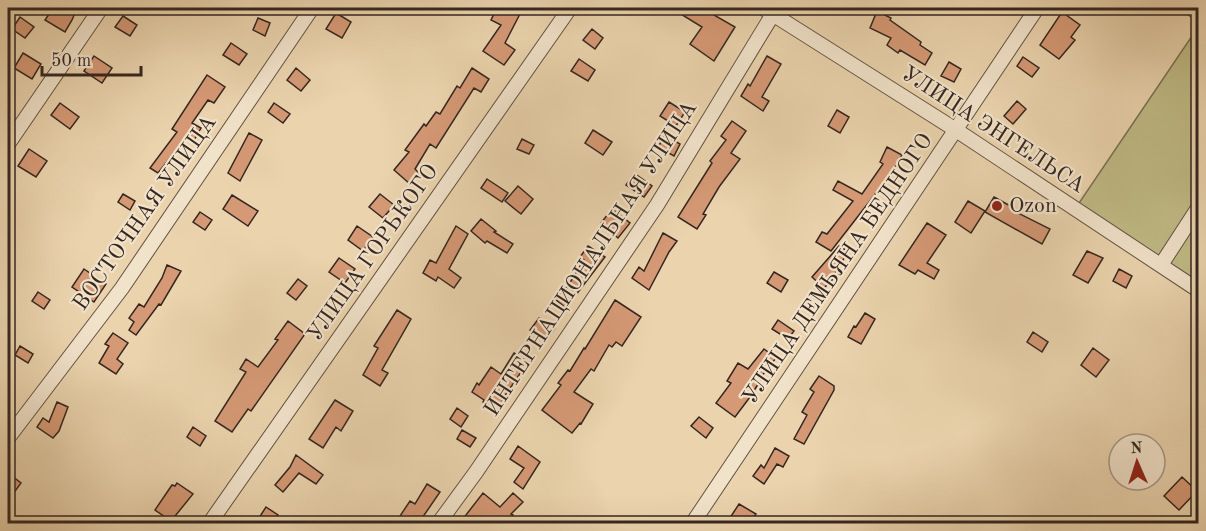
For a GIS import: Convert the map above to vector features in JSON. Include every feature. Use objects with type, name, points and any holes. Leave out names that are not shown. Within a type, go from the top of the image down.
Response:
[{"type":"street","points":[[8,144],[101,8]]},
{"type":"street","name":"ВОСТОЧНАЯ УЛИЦА","points":[[8,438],[122,288],[312,8]]},
{"type":"street","name":"УЛИЦА ГОРЬКОГО","points":[[209,524],[570,8]]},
{"type":"street","name":"УЛИЦА ДЕМЬЯНА БЕДНОГО","points":[[692,524],[1037,8]]},
{"type":"street","points":[[1191,8],[1198,13]]},
{"type":"street","name":"УЛИЦА ЭНГЕЛЬСА","points":[[768,11],[956,130],[1198,290]]},
{"type":"street","name":"ИНТЕРНАЦИОНАЛЬНАЯ УЛИЦА","points":[[438,524],[476,472],[657,205],[768,11]]},
{"type":"street","points":[[1161,265],[1198,208]]},
{"type":"shaded area","points":[[1194,33],[1198,36],[1198,290],[1075,209]]},
{"type":"building","points":[[53,8],[77,8],[65,32],[45,20]]},
{"type":"building","points":[[497,8],[511,8],[521,12],[505,43],[515,50],[504,65],[483,51],[501,25],[491,20]]},
{"type":"building","points":[[671,8],[702,8],[735,27],[714,61],[690,44],[702,27]]},
{"type":"building","points":[[877,11],[891,18],[890,20],[921,42],[920,45],[932,53],[925,65],[900,50],[898,53],[887,45],[891,38],[870,28]]},
{"type":"building","points":[[1062,12],[1080,25],[1071,37],[1075,40],[1059,59],[1040,45]]},
{"type":"building","points":[[336,13],[351,22],[342,38],[326,29]]},
{"type":"building","points":[[123,16],[137,25],[130,36],[115,27]]},
{"type":"building","points":[[20,17],[34,27],[25,38],[12,29]]},
{"type":"building","points":[[258,18],[270,23],[265,36],[253,30]]},
{"type":"building","points":[[592,29],[603,38],[595,49],[583,40]]},
{"type":"building","points":[[231,43],[247,54],[239,65],[223,55]]},
{"type":"building","points":[[23,53],[41,64],[32,79],[14,68]]},
{"type":"building","points":[[94,56],[112,68],[102,83],[84,71]]},
{"type":"building","points":[[767,56],[781,64],[762,97],[769,101],[763,111],[741,96],[748,84],[750,86]]},
{"type":"building","points":[[1023,57],[1039,68],[1032,77],[1017,66]]},
{"type":"building","points":[[579,59],[595,70],[588,81],[571,71]]},
{"type":"building","points":[[949,62],[961,69],[954,82],[941,76]]},
{"type":"building","points":[[296,68],[310,80],[301,91],[287,80]]},
{"type":"building","points":[[472,68],[489,79],[481,92],[474,88],[436,148],[430,144],[415,169],[419,173],[410,184],[394,170],[409,152],[405,150],[424,124],[426,126],[436,112],[440,114],[457,86],[460,88]]},
{"type":"building","points":[[207,75],[225,87],[214,103],[208,100],[192,123],[201,128],[193,142],[186,138],[158,173],[150,168],[177,132],[172,129]]},
{"type":"building","points":[[1017,101],[1026,109],[1013,124],[1004,116]]},
{"type":"building","points":[[669,102],[685,112],[676,126],[660,116]]},
{"type":"building","points":[[60,103],[79,117],[70,129],[51,115]]},
{"type":"building","points":[[274,103],[290,114],[283,123],[268,112]]},
{"type":"building","points":[[837,110],[849,117],[840,133],[828,126]]},
{"type":"building","points":[[732,121],[746,131],[731,153],[740,159],[719,187],[697,229],[678,217],[712,163],[710,161],[726,140],[721,136]]},
{"type":"building","points":[[593,130],[612,142],[603,155],[585,143]]},
{"type":"building","points":[[249,133],[262,140],[240,181],[228,173]]},
{"type":"building","points":[[665,135],[680,144],[674,156],[658,147]]},
{"type":"building","points":[[522,139],[534,145],[529,154],[517,149]]},
{"type":"building","points":[[887,147],[902,155],[894,170],[831,251],[816,242],[822,232],[827,234],[853,201],[833,190],[838,181],[862,194],[883,164],[880,162]]},
{"type":"building","points":[[29,149],[47,161],[36,177],[18,166]]},
{"type":"building","points":[[634,173],[652,186],[644,197],[626,185]]},
{"type":"building","points":[[487,179],[508,193],[502,202],[481,188]]},
{"type":"building","points":[[518,186],[533,199],[521,214],[505,201]]},
{"type":"building","points":[[123,194],[135,201],[130,210],[118,202]]},
{"type":"building","points":[[380,194],[394,205],[383,218],[369,207]]},
{"type":"building","points":[[232,195],[258,211],[248,226],[223,209]]},
{"type":"building","points":[[994,197],[1014,208],[1012,210],[1050,229],[1042,244],[985,212]]},
{"type":"building","points":[[968,201],[985,211],[971,233],[955,222]]},
{"type":"building","points":[[612,209],[630,223],[618,238],[601,223]]},
{"type":"building","points":[[200,212],[212,220],[205,230],[193,222]]},
{"type":"building","points":[[481,219],[496,231],[494,232],[513,244],[507,253],[487,241],[485,243],[471,231]]},
{"type":"building","points":[[927,223],[946,235],[927,263],[939,270],[934,279],[918,270],[915,274],[899,265]]},
{"type":"building","points":[[357,226],[373,237],[363,251],[348,240]]},
{"type":"building","points":[[456,226],[468,234],[449,269],[461,278],[454,288],[438,277],[436,281],[423,273],[430,260],[436,263]]},
{"type":"building","points":[[663,233],[677,241],[649,290],[632,278],[639,267],[644,271]]},
{"type":"building","points":[[588,246],[605,257],[566,308],[555,299],[564,287],[566,289],[584,260],[580,257]]},
{"type":"building","points":[[839,246],[848,251],[832,280],[824,288],[812,277]]},
{"type":"building","points":[[1087,251],[1103,258],[1088,283],[1073,275]]},
{"type":"building","points":[[339,258],[355,269],[345,283],[329,272]]},
{"type":"building","points":[[167,265],[181,271],[161,305],[159,304],[136,335],[129,330],[134,322],[129,318],[139,304],[144,307],[162,278]]},
{"type":"building","points":[[84,269],[106,284],[94,302],[72,287]]},
{"type":"building","points":[[1119,269],[1132,276],[1126,288],[1113,281]]},
{"type":"building","points":[[774,272],[788,280],[781,292],[767,283]]},
{"type":"building","points":[[298,279],[307,286],[296,300],[287,293]]},
{"type":"building","points":[[38,292],[50,300],[44,309],[32,301]]},
{"type":"building","points":[[615,300],[641,317],[622,346],[616,342],[612,347],[609,345],[594,371],[591,369],[574,392],[593,404],[581,424],[572,433],[542,410],[561,385],[558,383],[568,370],[570,371],[585,349]]},
{"type":"building","points":[[397,310],[411,319],[382,370],[388,373],[380,386],[363,375],[378,348],[374,346]]},
{"type":"building","points":[[865,313],[875,319],[861,344],[848,337]]},
{"type":"building","points":[[539,318],[555,328],[546,341],[530,330]]},
{"type":"building","points":[[778,320],[794,331],[788,339],[772,329]]},
{"type":"building","points":[[288,321],[305,334],[251,411],[248,409],[232,432],[215,421],[246,372],[240,369],[246,359],[258,367],[278,340],[275,339]]},
{"type":"building","points":[[1033,332],[1048,342],[1042,352],[1027,342]]},
{"type":"building","points":[[113,333],[128,343],[117,359],[123,364],[116,374],[99,363],[109,346],[105,344]]},
{"type":"building","points":[[20,346],[33,354],[28,363],[15,355]]},
{"type":"building","points":[[1093,348],[1109,360],[1096,377],[1081,365]]},
{"type":"building","points":[[764,349],[776,358],[735,417],[716,403],[731,383],[727,381],[738,363],[748,369]]},
{"type":"building","points":[[514,353],[528,362],[502,400],[506,403],[499,413],[472,392],[491,367],[501,374]]},
{"type":"building","points":[[819,376],[834,386],[834,390],[804,444],[794,439],[807,415],[802,412],[814,392],[810,389]]},
{"type":"building","points":[[335,400],[353,411],[341,431],[336,427],[323,448],[309,439]]},
{"type":"building","points":[[57,402],[68,407],[59,431],[53,438],[37,427],[43,418],[49,422]]},
{"type":"building","points":[[457,408],[468,416],[461,427],[450,419]]},
{"type":"building","points":[[699,417],[713,428],[706,438],[691,426]]},
{"type":"building","points":[[193,427],[206,436],[200,446],[187,437]]},
{"type":"building","points":[[462,430],[476,438],[470,447],[457,439]]},
{"type":"building","points":[[518,446],[540,462],[523,489],[514,482],[524,468],[510,459]]},
{"type":"building","points":[[775,448],[789,456],[783,467],[777,464],[764,484],[753,476],[761,465],[764,468]]},
{"type":"building","points":[[296,455],[323,475],[316,484],[299,473],[283,492],[275,485],[290,467]]},
{"type":"building","points":[[8,473],[21,483],[8,501]]},
{"type":"building","points":[[1182,477],[1197,491],[1179,510],[1164,496]]},
{"type":"building","points":[[177,483],[193,494],[171,521],[155,510],[172,485],[175,486]]},
{"type":"building","points":[[427,484],[440,492],[418,524],[411,524],[400,516],[410,501],[415,504]]},
{"type":"building","points":[[483,493],[500,507],[513,493],[523,502],[511,514],[513,515],[508,524],[459,524]]},
{"type":"building","points":[[739,504],[756,514],[749,524],[726,524]]},
{"type":"building","points":[[266,507],[278,515],[272,524],[255,524]]},
{"type":"place","name":"Ozon","points":[[997,206]]}]
